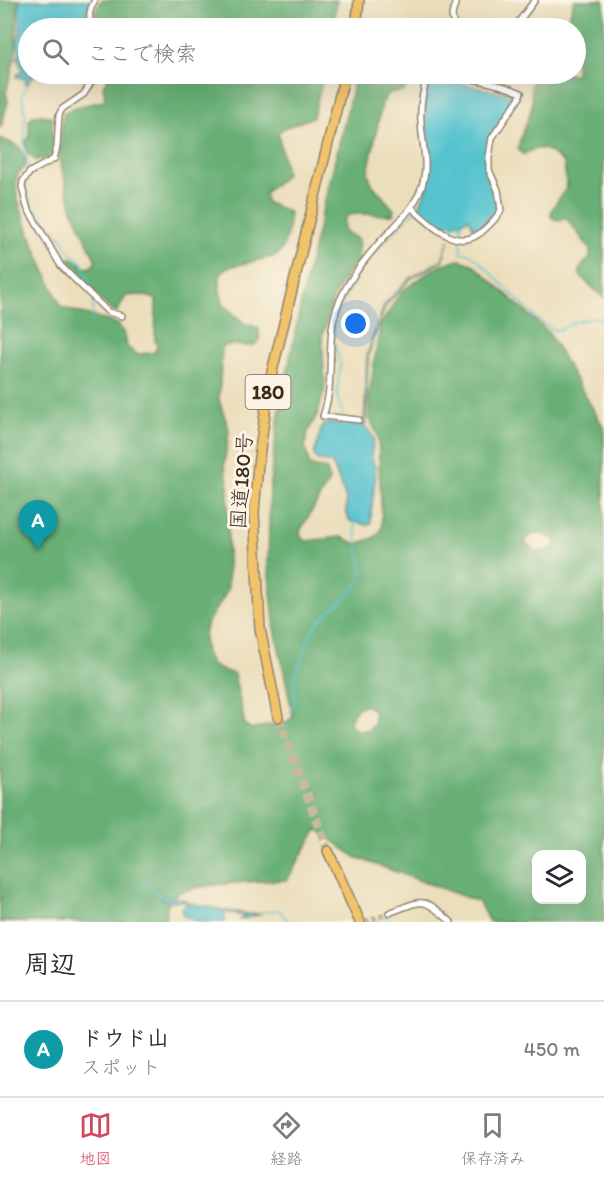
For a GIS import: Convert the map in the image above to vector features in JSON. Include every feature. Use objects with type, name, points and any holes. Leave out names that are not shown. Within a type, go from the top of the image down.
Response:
[{"type":"highway","points":[[354,0],[354,18]]},
{"type":"highway","points":[[356,18],[359,0]]},
{"type":"highway","name":"国道180号","points":[[278,717],[260,628],[254,512],[258,465],[269,384],[343,84]]},
{"type":"highway","points":[[328,851],[360,922]]},
{"type":"street","points":[[89,18],[95,0]]},
{"type":"street","points":[[452,18],[456,0]]},
{"type":"street","points":[[522,18],[535,0]]},
{"type":"street","points":[[90,84],[84,94],[62,109],[58,115],[57,147],[54,159],[27,175],[22,187],[27,207],[61,266],[108,312],[122,316]]},
{"type":"street","points":[[359,420],[322,416],[329,386],[334,314],[344,291],[362,264],[412,208],[420,191],[425,172],[425,149],[420,123],[425,84]]},
{"type":"street","points":[[412,208],[444,235],[455,239],[471,238],[484,230],[501,210],[498,190],[488,163],[492,138],[521,95],[505,87],[490,84]]},
{"type":"street","points":[[389,913],[424,902],[434,906],[451,922]]},
{"type":"green space","points":[[0,0],[18,0],[16,53],[6,93],[8,102],[0,129]]},
{"type":"green space","points":[[101,0],[337,0],[334,18],[96,18],[97,8]]},
{"type":"green space","points":[[574,0],[604,0],[604,298],[580,274],[582,266],[590,258],[590,249],[567,219],[552,218],[552,209],[567,187],[564,163],[541,148],[525,154],[518,149],[532,106],[532,84],[586,84],[586,18],[569,18]]},
{"type":"green space","points":[[104,84],[321,84],[313,117],[282,129],[278,133],[286,173],[280,181],[268,189],[265,197],[267,203],[289,212],[288,229],[282,248],[276,256],[225,268],[220,276],[220,292],[224,305],[244,323],[259,328],[259,340],[255,345],[222,347],[219,400],[229,430],[224,466],[228,481],[228,588],[206,625],[204,638],[206,652],[212,663],[220,670],[234,674],[245,725],[252,729],[286,722],[293,716],[275,629],[268,566],[270,484],[278,419],[306,278],[353,84],[408,84],[404,91],[388,93],[382,103],[368,173],[372,184],[394,210],[393,215],[348,215],[344,220],[344,231],[359,240],[358,260],[348,271],[333,299],[322,337],[325,387],[318,413],[308,432],[305,445],[309,464],[327,470],[329,481],[300,531],[301,537],[306,541],[342,537],[356,544],[373,538],[381,530],[378,436],[369,417],[369,396],[380,326],[401,292],[432,270],[452,261],[461,260],[474,265],[548,332],[604,428],[604,922],[489,922],[479,902],[355,857],[317,829],[287,880],[210,885],[182,892],[169,902],[165,922],[0,922],[0,138],[20,147],[25,158],[25,167],[16,180],[17,193],[26,225],[61,307],[118,324],[125,336],[127,347],[137,354],[152,353],[157,346],[155,341],[156,299],[141,295],[126,296],[117,312],[113,312],[83,283],[66,261],[72,258],[86,268],[91,267],[96,261],[72,209],[59,157],[63,114],[72,108],[103,101]],"holes":[[[534,533],[555,539],[556,545],[548,551],[537,552],[526,544],[526,539]],[[363,705],[374,711],[374,724],[368,730],[356,730],[350,724],[354,713]]]},
{"type":"green space","points":[[41,115],[52,118],[54,153],[48,158],[36,160],[28,154],[25,141],[29,138],[29,120],[33,116]]},
{"type":"water","points":[[19,0],[91,0],[86,18],[20,18]]},
{"type":"water","points":[[429,84],[462,84],[517,96],[494,129],[486,148],[486,168],[497,209],[474,233],[469,218],[457,224],[437,225],[418,209],[426,190],[430,165],[425,116]]},
{"type":"water","points":[[449,240],[442,261],[410,279],[386,305],[373,339],[368,357],[365,426],[374,438],[371,455],[376,473],[371,523],[367,525],[350,521],[346,512],[346,499],[333,465],[318,460],[314,455],[322,426],[329,423],[364,425],[367,357],[372,339],[385,304],[409,279],[442,260]]},
{"type":"water","points":[[162,896],[183,899],[189,903],[228,911],[262,914],[239,920],[245,916],[225,912],[225,922],[199,922],[182,915],[182,908],[187,903],[185,901],[166,901],[161,898]]},
{"type":"waterway","points":[[27,85],[22,96],[25,114],[24,145],[29,170]]},
{"type":"waterway","points":[[26,181],[30,203],[64,241],[69,252],[83,264],[94,295]]},
{"type":"waterway","points":[[343,417],[337,396],[340,365],[334,341],[336,322],[342,303],[363,267],[391,234],[419,207]]},
{"type":"waterway","points":[[461,222],[461,236]]},
{"type":"waterway","points":[[452,232],[454,224]]},
{"type":"waterway","points":[[461,243],[461,253],[469,253],[478,260],[538,320],[554,330],[561,330],[574,322],[596,317],[602,322]]},
{"type":"waterway","points":[[92,321],[94,301]]},
{"type":"waterway","points":[[604,314],[602,316],[604,332]]},
{"type":"waterway","points":[[290,711],[294,706],[295,676],[312,631],[317,623],[352,591],[363,574],[354,522]]},
{"type":"waterway","points":[[141,882],[162,897]]},
{"type":"waterway","points":[[263,912],[279,910],[289,922]]},
{"type":"waterway","points":[[374,922],[387,916],[389,918]]},
{"type":"tunnel","points":[[278,717],[328,851]]},
{"type":"tunnel","points":[[365,922],[389,913]]},
{"type":"place","name":"ドウド山","points":[[38,550]]}]
